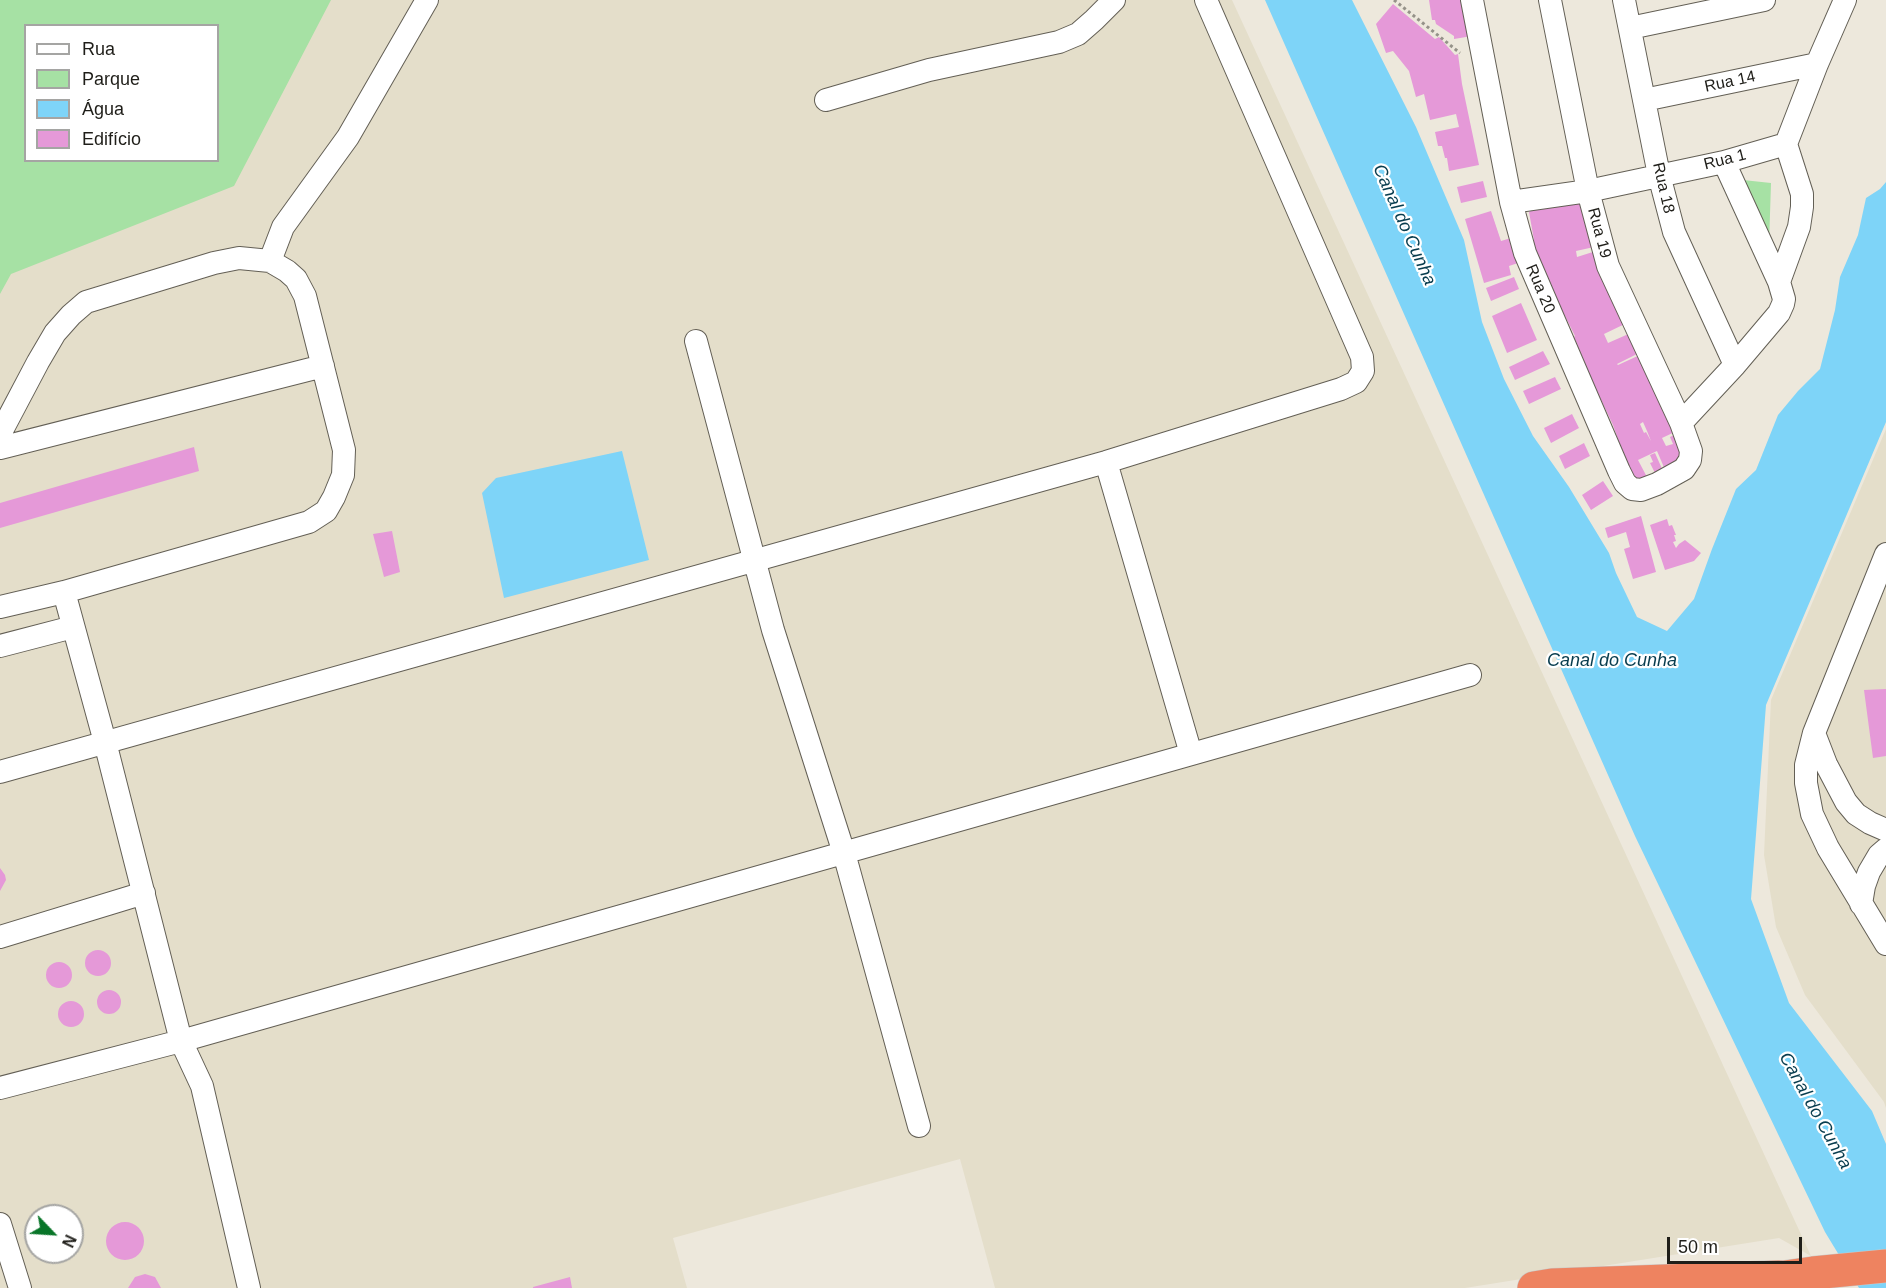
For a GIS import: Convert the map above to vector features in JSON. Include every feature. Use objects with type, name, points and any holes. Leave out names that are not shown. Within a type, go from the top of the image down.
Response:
[{"type":"highway","points":[[1710,1288],[1813,1272],[1886,1266]]},
{"type":"highway","points":[[1537,1288],[1552,1285],[1779,1277]]},
{"type":"street","points":[[270,261],[283,227],[348,137],[427,0]]},
{"type":"street","points":[[826,100],[929,70],[1059,42],[1078,34],[1114,0]]},
{"type":"street","points":[[0,772],[1106,462],[1341,389],[1356,382],[1363,371],[1362,357],[1206,0]]},
{"type":"street","name":"Rua 20","points":[[1472,0],[1511,202],[1525,253],[1625,483],[1632,489],[1641,490],[1657,484],[1684,469],[1690,460],[1691,451]]},
{"type":"street","name":"Rua 19","points":[[1550,0],[1588,191],[1608,266],[1681,423],[1691,451]]},
{"type":"street","name":"Rua 18","points":[[1624,0],[1659,175],[1674,232],[1735,365]]},
{"type":"street","points":[[1630,28],[1764,0]]},
{"type":"street","points":[[1779,282],[1798,227],[1802,207],[1802,194],[1786,144],[1845,0]]},
{"type":"street","name":"Rua 14","points":[[1644,100],[1817,64]]},
{"type":"street","name":"Rua 1","points":[[1511,202],[1588,191],[1724,162],[1786,144]]},
{"type":"street","points":[[1681,423],[1735,365],[1782,309],[1784,299],[1779,282],[1724,162]]},
{"type":"street","points":[[0,434],[55,333],[86,302],[214,263],[239,258],[270,261],[287,270],[296,279],[304,296],[345,450],[343,475],[326,510],[309,522],[63,592],[0,607]]},
{"type":"street","points":[[696,341],[774,630],[844,853],[919,1126]]},
{"type":"street","points":[[0,448],[323,366]]},
{"type":"street","points":[[1106,462],[1191,754]]},
{"type":"street","points":[[1884,938],[1828,848],[1812,814],[1806,783],[1806,765],[1814,733],[1886,554]]},
{"type":"street","points":[[63,592],[105,742],[181,1041],[202,1086],[249,1288]]},
{"type":"street","points":[[0,646],[73,627]]},
{"type":"street","points":[[0,1088],[181,1041],[1470,675]]},
{"type":"street","points":[[1814,733],[1826,764],[1846,802],[1856,814],[1886,830]]},
{"type":"street","points":[[1861,904],[1869,872],[1879,855],[1886,849]]},
{"type":"street","points":[[0,937],[144,893]]},
{"type":"street","points":[[0,1224],[20,1288]]},
{"type":"shaded area","points":[[0,0],[1232,0],[1811,1256],[1779,1238],[1465,1288],[995,1288],[960,1159],[673,1238],[687,1288],[0,1288]]},
{"type":"shaded area","points":[[1886,429],[1886,1108],[1884,1102],[1805,995],[1776,927],[1764,855],[1771,700]]},
{"type":"green space","points":[[0,0],[331,0],[234,186],[11,274],[0,294]]},
{"type":"green space","points":[[1743,180],[1771,183],[1769,245]]},
{"type":"water","name":"Canal do Cunha","points":[[1265,0],[1352,0],[1416,127],[1464,240],[1482,322],[1504,379],[1533,436],[1569,487],[1609,553],[1637,617],[1667,631],[1694,599],[1736,489],[1756,470],[1778,415],[1820,369],[1835,310],[1840,277],[1858,235],[1866,198],[1886,182],[1886,422],[1766,705],[1751,899],[1789,1003],[1872,1111],[1886,1144],[1886,1288],[1859,1288],[1825,1232],[1635,836]]},
{"type":"water","points":[[622,451],[649,560],[504,598],[482,493],[496,478]]},
{"type":"building","points":[[1429,0],[1466,0],[1472,36],[1454,39],[1454,36],[1436,24],[1435,20],[1432,20]]},
{"type":"building","points":[[1393,4],[1435,39],[1439,37],[1455,55],[1458,54],[1479,165],[1449,171],[1447,158],[1445,158],[1442,146],[1438,146],[1435,132],[1459,127],[1456,114],[1430,120],[1424,94],[1416,97],[1409,71],[1393,51],[1386,53],[1376,24]]},
{"type":"building","points":[[1483,181],[1487,197],[1461,203],[1457,187]]},
{"type":"building","points":[[1583,203],[1594,247],[1576,251],[1577,257],[1596,251],[1631,321],[1604,334],[1608,343],[1633,332],[1643,351],[1617,364],[1642,354],[1679,430],[1662,438],[1666,446],[1673,444],[1670,437],[1681,432],[1688,451],[1666,472],[1657,451],[1638,460],[1648,479],[1632,480],[1613,425],[1575,336],[1558,307],[1532,240],[1534,240],[1529,212],[1536,207]],"holes":[[[1643,422],[1651,441],[1640,424]]]},
{"type":"building","points":[[1491,211],[1501,241],[1511,238],[1518,263],[1509,266],[1511,275],[1484,283],[1465,219]]},
{"type":"building","points":[[1514,277],[1519,289],[1491,301],[1486,288]]},
{"type":"building","points":[[1521,303],[1537,340],[1507,353],[1492,316]]},
{"type":"building","points":[[1543,351],[1550,364],[1515,380],[1509,367]]},
{"type":"building","points":[[1555,377],[1561,389],[1529,404],[1523,391]]},
{"type":"building","points":[[1572,414],[1579,428],[1551,443],[1544,428]]},
{"type":"building","points":[[1584,443],[1590,456],[1565,469],[1559,456]]},
{"type":"building","points":[[194,447],[199,471],[0,528],[0,503]]},
{"type":"building","points":[[1655,453],[1663,471],[1656,475],[1650,463],[1653,462],[1650,455]]},
{"type":"building","points":[[1603,481],[1613,496],[1591,510],[1582,495]]},
{"type":"building","points":[[1641,516],[1656,572],[1633,579],[1624,549],[1630,547],[1626,532],[1608,538],[1605,528]]},
{"type":"building","points":[[1667,519],[1676,535],[1674,535],[1676,541],[1673,542],[1676,548],[1685,540],[1701,553],[1694,561],[1665,570],[1650,525]]},
{"type":"building","points":[[392,531],[400,572],[384,577],[373,534]]},
{"type":"building","points":[[1886,689],[1886,756],[1873,758],[1864,690]]},
{"type":"building","points":[[0,868],[6,880],[0,891]]},
{"type":"building","points":[[98,950],[107,954],[111,963],[107,972],[98,976],[89,972],[85,963],[89,954]]},
{"type":"building","points":[[59,962],[68,966],[72,975],[68,984],[59,988],[50,984],[46,975],[50,966]]},
{"type":"building","points":[[109,990],[118,993],[121,1002],[118,1011],[109,1014],[100,1011],[97,1002],[100,993]]},
{"type":"building","points":[[71,1001],[80,1005],[84,1014],[80,1023],[71,1027],[62,1023],[58,1014],[62,1005]]},
{"type":"building","points":[[125,1222],[132,1223],[138,1228],[143,1234],[143,1248],[138,1254],[132,1259],[125,1260],[118,1259],[112,1254],[107,1248],[106,1241],[107,1234],[112,1228],[118,1223]]},
{"type":"building","points":[[145,1274],[155,1277],[161,1288],[128,1288],[135,1277]]},
{"type":"building","points":[[570,1277],[572,1288],[533,1288],[533,1287]]}]
